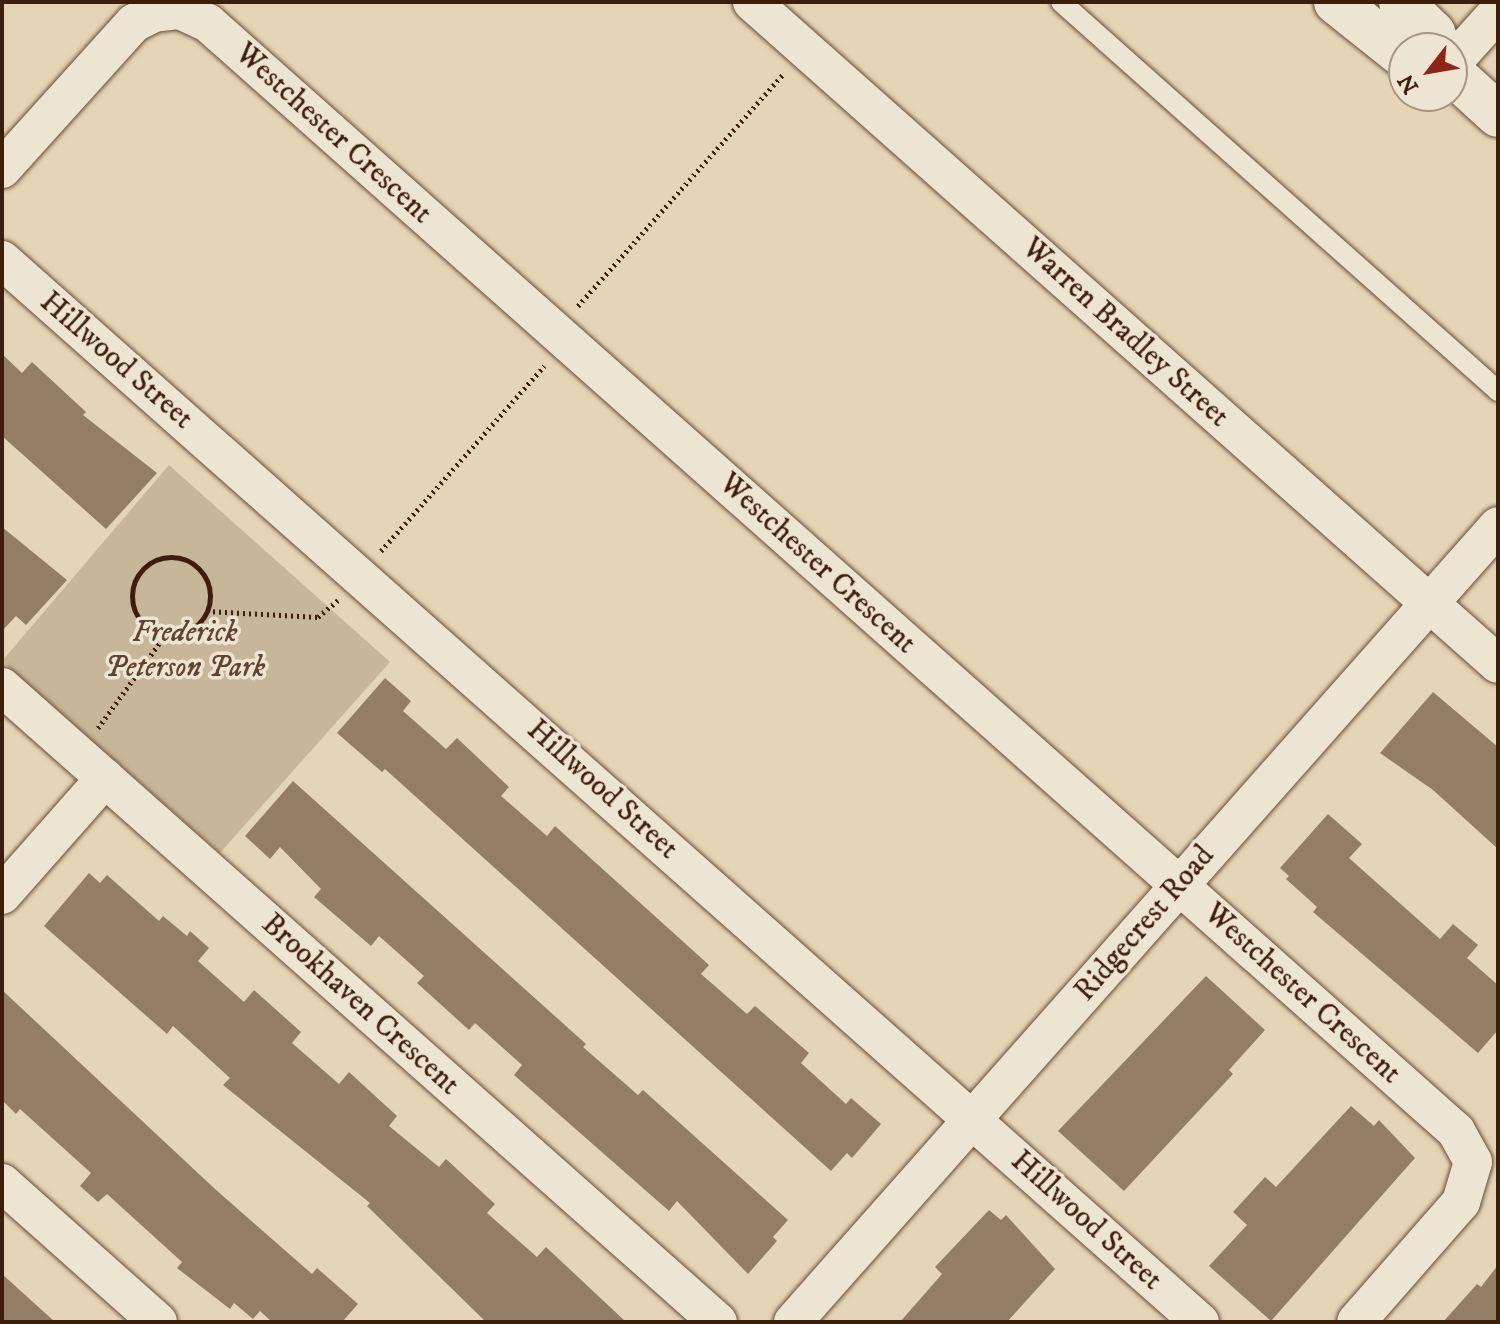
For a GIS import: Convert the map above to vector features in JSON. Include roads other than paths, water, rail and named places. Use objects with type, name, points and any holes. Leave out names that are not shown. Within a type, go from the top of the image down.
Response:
[{"type":"street","name":"Warren Bradley Street","points":[[752,2],[1498,664]]},
{"type":"street","points":[[1336,2],[1388,43]]},
{"type":"street","points":[[1401,2],[1432,32]]},
{"type":"street","name":"Westchester Crescent","points":[[2,169],[134,23],[154,13],[180,10],[208,23],[1456,1131],[1473,1162],[1461,1202],[1356,1322]]},
{"type":"street","points":[[1468,45],[1498,12]]},
{"type":"street","points":[[1468,88],[1498,115]]},
{"type":"street","name":"Hillwood Street","points":[[2,260],[1200,1322]]},
{"type":"street","name":"Ridgecrest Road","points":[[793,1322],[1498,526]]},
{"type":"street","name":"Brookhaven Crescent","points":[[2,687],[718,1322]]},
{"type":"street","points":[[2,895],[105,778]]},
{"type":"street","points":[[2,1183],[158,1322]]},
{"type":"lane","points":[[1061,2],[1498,391]]},
{"type":"park label","name":"Frederick Peterson Park","points":[[185,650]]}]
